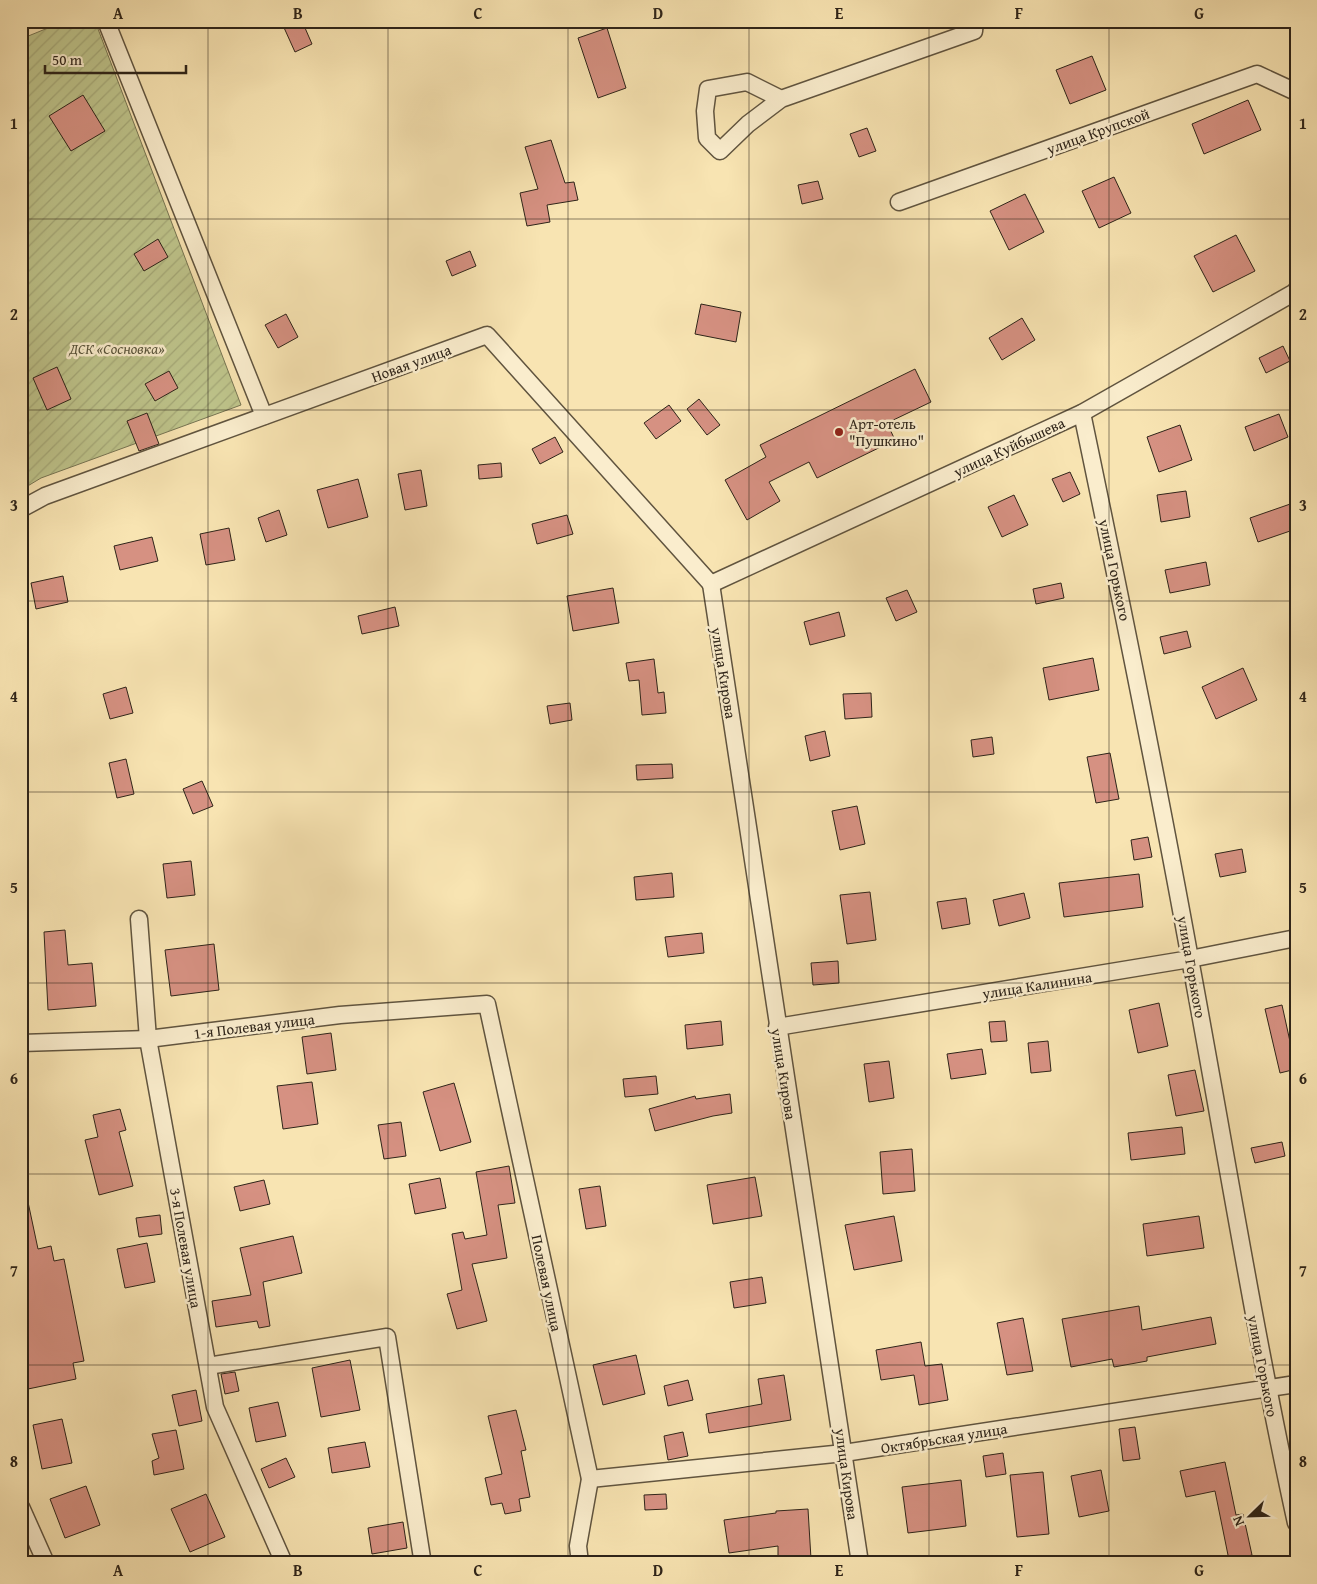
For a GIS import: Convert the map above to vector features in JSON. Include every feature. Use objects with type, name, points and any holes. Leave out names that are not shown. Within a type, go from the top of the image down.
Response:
[{"type":"street","points":[[106,21],[264,416]]},
{"type":"street","points":[[781,99],[747,82],[708,89],[705,112],[707,138],[720,151],[748,124],[781,99],[974,31],[975,21]]},
{"type":"street","name":"улица Крупской","points":[[899,202],[1258,74],[1296,92]]},
{"type":"street","name":"улица Куйбышева","points":[[711,584],[1082,413],[1296,290]]},
{"type":"street","name":"Новая улица","points":[[21,509],[45,496],[487,335],[711,584]]},
{"type":"street","name":"улица Горького","points":[[1082,413],[1129,636],[1190,959],[1267,1389],[1296,1522]]},
{"type":"street","name":"улица Кирова","points":[[711,584],[860,1563]]},
{"type":"street","name":"3-я Полевая улица","points":[[139,919],[148,1039],[215,1408],[284,1563]]},
{"type":"street","name":"улица Калинина","points":[[777,1027],[1190,959],[1296,938]]},
{"type":"street","name":"1-я Полевая улица","points":[[21,1043],[148,1039],[340,1015],[486,1004]]},
{"type":"street","name":"Полевая улица","points":[[486,1004],[590,1479],[578,1546],[580,1563]]},
{"type":"street","points":[[208,1366],[388,1337],[422,1558]]},
{"type":"street","name":"Октябрьская улица","points":[[590,1479],[844,1454],[1296,1384]]},
{"type":"street","points":[[21,1507],[46,1563]]},
{"type":"green space","name":"ДСК «Сосновка»","points":[[65,21],[95,21],[241,405],[41,478],[21,490],[21,39]]},
{"type":"building","points":[[281,21],[302,21],[312,44],[295,52]]},
{"type":"building","points":[[607,28],[626,88],[598,98],[578,38]]},
{"type":"building","points":[[1092,56],[1106,90],[1070,104],[1056,70]]},
{"type":"building","points":[[83,95],[105,131],[71,151],[49,116]]},
{"type":"building","points":[[1248,100],[1261,130],[1204,154],[1192,124]]},
{"type":"building","points":[[867,128],[876,151],[859,157],[850,134]]},
{"type":"building","points":[[551,140],[565,183],[574,182],[578,200],[547,205],[550,222],[527,226],[520,193],[538,189],[525,147]]},
{"type":"building","points":[[1114,177],[1131,213],[1099,228],[1082,191]]},
{"type":"building","points":[[818,181],[823,199],[802,204],[798,185]]},
{"type":"building","points":[[1025,194],[1044,232],[1009,250],[990,211]]},
{"type":"building","points":[[1236,235],[1255,271],[1213,292],[1194,256]]},
{"type":"building","points":[[158,239],[168,257],[144,271],[134,254]]},
{"type":"building","points":[[470,251],[476,266],[452,276],[446,261]]},
{"type":"building","points":[[701,304],[741,312],[736,342],[695,334]]},
{"type":"building","points":[[286,314],[298,337],[278,348],[265,325]]},
{"type":"building","points":[[1022,318],[1035,340],[1002,360],[989,338]]},
{"type":"building","points":[[1283,346],[1290,361],[1266,373],[1259,358]]},
{"type":"building","points":[[57,367],[71,399],[47,410],[33,378]]},
{"type":"building","name":"Арт-отель \"Пушкино\"","points":[[915,369],[931,402],[887,423],[895,440],[817,478],[809,462],[769,482],[780,501],[747,520],[725,480],[766,457],[760,445]]},
{"type":"building","points":[[169,371],[178,388],[155,401],[145,384]]},
{"type":"building","points":[[699,399],[720,425],[707,435],[687,409]]},
{"type":"building","points":[[669,405],[681,421],[656,439],[644,423]]},
{"type":"building","points":[[147,413],[159,444],[139,451],[127,421]]},
{"type":"building","points":[[1279,414],[1288,437],[1254,451],[1245,427]]},
{"type":"building","points":[[1180,425],[1192,460],[1159,472],[1147,437]]},
{"type":"building","points":[[555,437],[563,452],[540,464],[532,449]]},
{"type":"building","points":[[501,463],[502,477],[479,479],[478,465]]},
{"type":"building","points":[[421,470],[427,506],[405,510],[398,474]]},
{"type":"building","points":[[1070,472],[1080,494],[1063,502],[1052,479]]},
{"type":"building","points":[[358,479],[368,517],[328,528],[317,490]]},
{"type":"building","points":[[1186,491],[1190,517],[1161,522],[1157,495]]},
{"type":"building","points":[[1014,495],[1028,525],[1002,537],[988,507]]},
{"type":"building","points":[[1296,502],[1296,529],[1258,542],[1250,518]]},
{"type":"building","points":[[279,510],[287,535],[266,542],[258,518]]},
{"type":"building","points":[[567,515],[573,534],[537,544],[532,524]]},
{"type":"building","points":[[229,528],[235,560],[206,565],[200,534]]},
{"type":"building","points":[[152,537],[158,561],[120,570],[114,546]]},
{"type":"building","points":[[1206,562],[1210,585],[1170,593],[1165,570]]},
{"type":"building","points":[[63,576],[68,602],[36,609],[31,583]]},
{"type":"building","points":[[1061,583],[1064,598],[1036,604],[1033,589]]},
{"type":"building","points":[[613,588],[619,623],[573,631],[567,596]]},
{"type":"building","points":[[907,590],[917,612],[896,621],[886,598]]},
{"type":"building","points":[[395,607],[399,626],[362,634],[358,616]]},
{"type":"building","points":[[839,612],[845,636],[810,645],[804,622]]},
{"type":"building","points":[[1187,631],[1191,647],[1164,654],[1160,637]]},
{"type":"building","points":[[1093,658],[1099,690],[1049,700],[1043,668]]},
{"type":"building","points":[[654,659],[658,693],[664,692],[666,713],[642,715],[639,680],[629,681],[626,663]]},
{"type":"building","points":[[1243,668],[1257,700],[1216,719],[1202,687]]},
{"type":"building","points":[[126,687],[133,713],[110,719],[103,694]]},
{"type":"building","points":[[871,693],[872,717],[845,719],[843,694]]},
{"type":"building","points":[[570,703],[572,720],[550,724],[547,706]]},
{"type":"building","points":[[825,731],[830,756],[810,761],[805,736]]},
{"type":"building","points":[[992,737],[994,754],[973,757],[971,740]]},
{"type":"building","points":[[1110,753],[1119,799],[1096,803],[1087,757]]},
{"type":"building","points":[[126,759],[134,794],[117,798],[109,763]]},
{"type":"building","points":[[672,764],[673,778],[637,780],[636,765]]},
{"type":"building","points":[[202,781],[213,806],[193,814],[183,789]]},
{"type":"building","points":[[857,806],[865,844],[840,850],[832,811]]},
{"type":"building","points":[[1148,837],[1152,857],[1134,860],[1131,840]]},
{"type":"building","points":[[1242,849],[1246,872],[1220,877],[1215,854]]},
{"type":"building","points":[[191,861],[195,895],[167,898],[163,864]]},
{"type":"building","points":[[672,873],[674,897],[636,900],[634,877]]},
{"type":"building","points":[[1139,874],[1143,907],[1064,917],[1059,883]]},
{"type":"building","points":[[870,892],[876,940],[847,944],[840,895]]},
{"type":"building","points":[[1024,893],[1030,918],[999,926],[993,900]]},
{"type":"building","points":[[966,898],[970,924],[942,929],[937,902]]},
{"type":"building","points":[[65,930],[68,965],[92,963],[96,1006],[48,1010],[44,932]]},
{"type":"building","points":[[702,933],[704,953],[668,957],[665,937]]},
{"type":"building","points":[[214,944],[219,990],[171,996],[165,950]]},
{"type":"building","points":[[838,961],[839,983],[813,985],[811,963]]},
{"type":"building","points":[[1159,1003],[1168,1046],[1138,1053],[1129,1010]]},
{"type":"building","points":[[1282,1005],[1296,1069],[1280,1073],[1265,1009]]},
{"type":"building","points":[[721,1021],[723,1045],[687,1049],[685,1025]]},
{"type":"building","points":[[1005,1021],[1007,1041],[991,1042],[989,1022]]},
{"type":"building","points":[[331,1033],[336,1070],[307,1074],[302,1037]]},
{"type":"building","points":[[1048,1041],[1051,1071],[1031,1073],[1028,1043]]},
{"type":"building","points":[[982,1049],[986,1074],[951,1079],[947,1054]]},
{"type":"building","points":[[889,1061],[894,1098],[869,1102],[864,1064]]},
{"type":"building","points":[[1195,1070],[1204,1111],[1176,1116],[1168,1075]]},
{"type":"building","points":[[656,1076],[658,1094],[625,1097],[623,1079]]},
{"type":"building","points":[[312,1082],[318,1124],[283,1129],[277,1086]]},
{"type":"building","points":[[454,1083],[471,1142],[440,1151],[423,1092]]},
{"type":"building","points":[[730,1094],[732,1113],[655,1131],[649,1109],[695,1096],[696,1099]]},
{"type":"building","points":[[120,1109],[126,1130],[119,1132],[133,1186],[99,1195],[85,1140],[98,1137],[93,1115]]},
{"type":"building","points":[[401,1122],[406,1156],[384,1159],[378,1125]]},
{"type":"building","points":[[1182,1127],[1185,1154],[1131,1160],[1128,1133]]},
{"type":"building","points":[[1282,1142],[1285,1156],[1255,1163],[1251,1148]]},
{"type":"building","points":[[912,1149],[915,1191],[883,1194],[880,1152]]},
{"type":"building","points":[[509,1166],[515,1203],[498,1205],[507,1258],[472,1264],[487,1321],[457,1329],[447,1294],[462,1290],[452,1234],[463,1232],[465,1239],[487,1235],[476,1172]]},
{"type":"building","points":[[755,1177],[762,1216],[713,1224],[707,1185]]},
{"type":"building","points":[[440,1178],[446,1208],[415,1214],[409,1184]]},
{"type":"building","points":[[264,1180],[270,1204],[240,1211],[234,1187]]},
{"type":"building","points":[[600,1186],[606,1226],[586,1229],[579,1189]]},
{"type":"building","points":[[28,1202],[38,1249],[51,1246],[54,1261],[64,1259],[84,1361],[73,1363],[76,1379],[28,1389],[26,1376],[21,1377],[21,1203]]},
{"type":"building","points":[[160,1215],[162,1234],[139,1237],[136,1218]]},
{"type":"building","points":[[894,1216],[902,1261],[854,1270],[845,1225]]},
{"type":"building","points":[[1199,1216],[1204,1248],[1147,1256],[1143,1224]]},
{"type":"building","points":[[293,1236],[302,1273],[263,1282],[270,1326],[259,1328],[257,1321],[216,1327],[212,1301],[251,1295],[240,1248]]},
{"type":"building","points":[[147,1243],[155,1282],[125,1288],[117,1249]]},
{"type":"building","points":[[762,1277],[766,1303],[734,1308],[730,1282]]},
{"type":"building","points":[[1139,1306],[1142,1330],[1211,1317],[1216,1344],[1147,1357],[1147,1361],[1114,1367],[1112,1359],[1071,1367],[1062,1319]]},
{"type":"building","points":[[1023,1318],[1033,1371],[1007,1375],[997,1323]]},
{"type":"building","points":[[921,1342],[925,1366],[942,1364],[948,1400],[919,1405],[914,1375],[881,1380],[876,1350]]},
{"type":"building","points":[[636,1355],[645,1394],[603,1405],[593,1365]]},
{"type":"building","points":[[350,1360],[360,1410],[321,1417],[312,1368]]},
{"type":"building","points":[[235,1372],[239,1391],[225,1394],[221,1374]]},
{"type":"building","points":[[784,1375],[791,1420],[709,1433],[706,1414],[762,1404],[758,1379]]},
{"type":"building","points":[[688,1380],[693,1400],[668,1406],[664,1386]]},
{"type":"building","points":[[196,1390],[202,1421],[179,1426],[172,1395]]},
{"type":"building","points":[[278,1402],[286,1436],[256,1442],[249,1408]]},
{"type":"building","points":[[516,1410],[526,1450],[521,1451],[530,1497],[519,1499],[521,1511],[505,1514],[502,1503],[491,1505],[485,1478],[502,1474],[488,1416]]},
{"type":"building","points":[[62,1419],[72,1463],[42,1469],[33,1425]]},
{"type":"building","points":[[1135,1427],[1140,1459],[1123,1461],[1119,1429]]},
{"type":"building","points":[[176,1430],[184,1469],[154,1475],[152,1461],[159,1458],[152,1434]]},
{"type":"building","points":[[683,1432],[688,1456],[668,1460],[664,1436]]},
{"type":"building","points":[[365,1442],[370,1467],[332,1473],[328,1448]]},
{"type":"building","points":[[1003,1453],[1006,1474],[986,1477],[983,1456]]},
{"type":"building","points":[[286,1458],[295,1477],[269,1488],[261,1469]]},
{"type":"building","points":[[1225,1462],[1236,1515],[1243,1514],[1252,1555],[1229,1560],[1215,1491],[1186,1497],[1180,1471]]},
{"type":"building","points":[[1101,1470],[1109,1511],[1079,1517],[1071,1476]]},
{"type":"building","points":[[1043,1472],[1049,1534],[1017,1537],[1010,1475]]},
{"type":"building","points":[[961,1480],[966,1526],[908,1533],[902,1487]]},
{"type":"building","points":[[86,1486],[100,1525],[65,1538],[50,1499]]},
{"type":"building","points":[[206,1494],[225,1537],[190,1552],[171,1509]]},
{"type":"building","points":[[666,1494],[667,1509],[645,1510],[644,1495]]},
{"type":"building","points":[[808,1509],[811,1559],[778,1561],[778,1546],[729,1553],[724,1520],[776,1513],[776,1511]]},
{"type":"building","points":[[403,1522],[407,1548],[372,1554],[368,1528]]},
{"type":"place","name":"Арт-отель \"Пушкино\"","points":[[839,432]]}]
